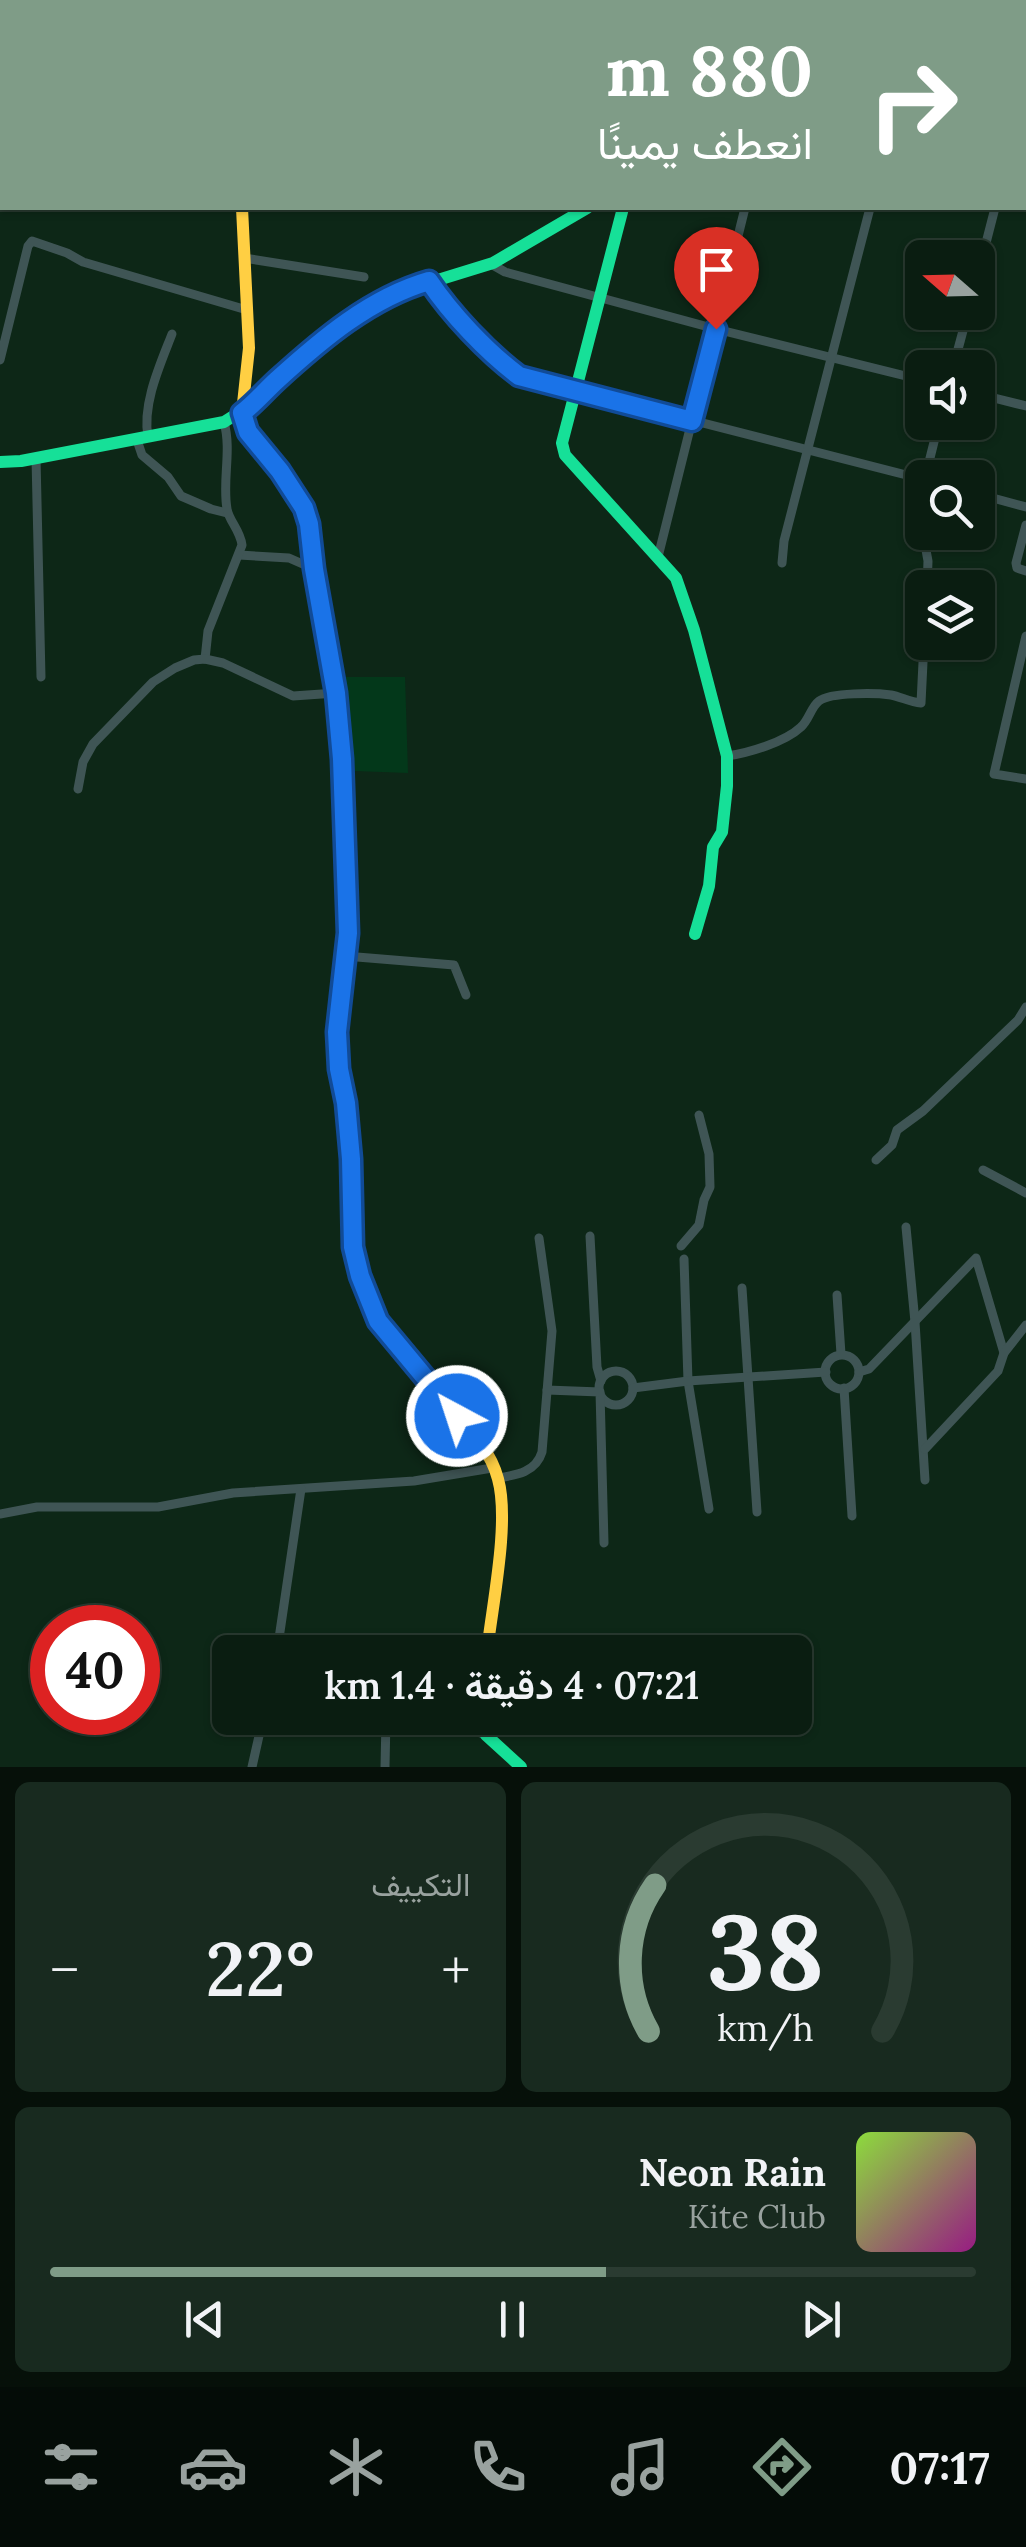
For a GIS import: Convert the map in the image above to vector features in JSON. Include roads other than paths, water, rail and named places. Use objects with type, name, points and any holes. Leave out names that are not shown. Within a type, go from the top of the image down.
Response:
[{"type":"street","points":[[242,210],[247,374],[242,413],[248,432],[304,508],[336,693],[348,933],[337,1032],[351,1159],[353,1247],[378,1321],[482,1445],[495,1473],[501,1503],[501,1535],[489,1635]]},
{"type":"street","points":[[0,462],[224,422],[242,413],[370,306],[429,281],[491,264],[583,210]]},
{"type":"street","points":[[622,210],[562,444],[564,456],[676,578],[694,630],[728,756],[722,832],[712,847],[709,886],[695,934]]},
{"type":"street","points":[[658,556],[745,210]]},
{"type":"street","points":[[782,563],[784,541],[869,210]]},
{"type":"street","points":[[987,240],[994,210]]},
{"type":"street","points":[[0,360],[32,241],[83,262],[247,310]]},
{"type":"street","points":[[244,258],[364,276]]},
{"type":"street","points":[[491,264],[504,272],[599,298],[905,375]]},
{"type":"street","points":[[429,281],[452,310],[519,376],[905,476]]},
{"type":"street","points":[[172,334],[148,410],[142,455],[181,496],[227,513]]},
{"type":"street","points":[[247,374],[276,381]]},
{"type":"street","points":[[995,398],[1026,406]]},
{"type":"street","points":[[205,658],[208,631],[242,545],[240,532],[227,513],[229,440],[224,422]]},
{"type":"street","points":[[36,458],[41,676]]},
{"type":"street","points":[[995,499],[1026,507]]},
{"type":"street","points":[[1026,525],[1016,563],[1017,568],[1026,571]]},
{"type":"street","points":[[239,555],[289,558],[314,569]]},
{"type":"street","points":[[1026,636],[994,774],[1026,779]]},
{"type":"street","points":[[78,789],[83,762],[93,744],[153,682],[175,668],[205,658],[242,670],[293,696],[336,693]]},
{"type":"street","points":[[728,756],[748,753],[799,730],[824,698],[894,695],[921,703],[923,660]]},
{"type":"street","points":[[345,956],[454,965],[466,995]]},
{"type":"street","points":[[876,1160],[892,1145],[897,1130],[923,1111],[1018,1020],[1026,1006]]},
{"type":"street","points":[[681,1246],[699,1225],[710,1186],[709,1154],[699,1115]]},
{"type":"street","points":[[983,1170],[1026,1193]]},
{"type":"street","points":[[906,1227],[925,1480]]},
{"type":"street","points":[[590,1236],[600,1387],[604,1543]]},
{"type":"street","points":[[0,1514],[37,1507],[158,1507],[233,1493],[520,1474],[539,1460],[552,1331],[539,1238]]},
{"type":"street","points":[[859,1372],[870,1370],[976,1258],[1004,1354]]},
{"type":"street","points":[[684,1259],[688,1382],[709,1508]]},
{"type":"street","points":[[742,1288],[757,1512]]},
{"type":"street","points":[[836,1295],[840,1354]]},
{"type":"street","points":[[924,1449],[998,1371],[1004,1354],[1026,1325]]},
{"type":"street","points":[[840,1354],[852,1358],[859,1372],[856,1382],[844,1388],[832,1385],[826,1372],[830,1360],[840,1354]]},
{"type":"street","points":[[620,1372],[630,1378],[633,1388],[621,1404],[610,1404],[600,1387],[609,1373],[620,1372]]},
{"type":"street","points":[[633,1388],[826,1372]]},
{"type":"street","points":[[547,1390],[600,1387]]},
{"type":"street","points":[[844,1388],[852,1516]]},
{"type":"street","points":[[280,1635],[301,1489]]},
{"type":"street","points":[[252,1767],[259,1735]]},
{"type":"street","points":[[385,1767],[386,1735]]},
{"type":"street","points":[[486,1735],[521,1767]]}]
